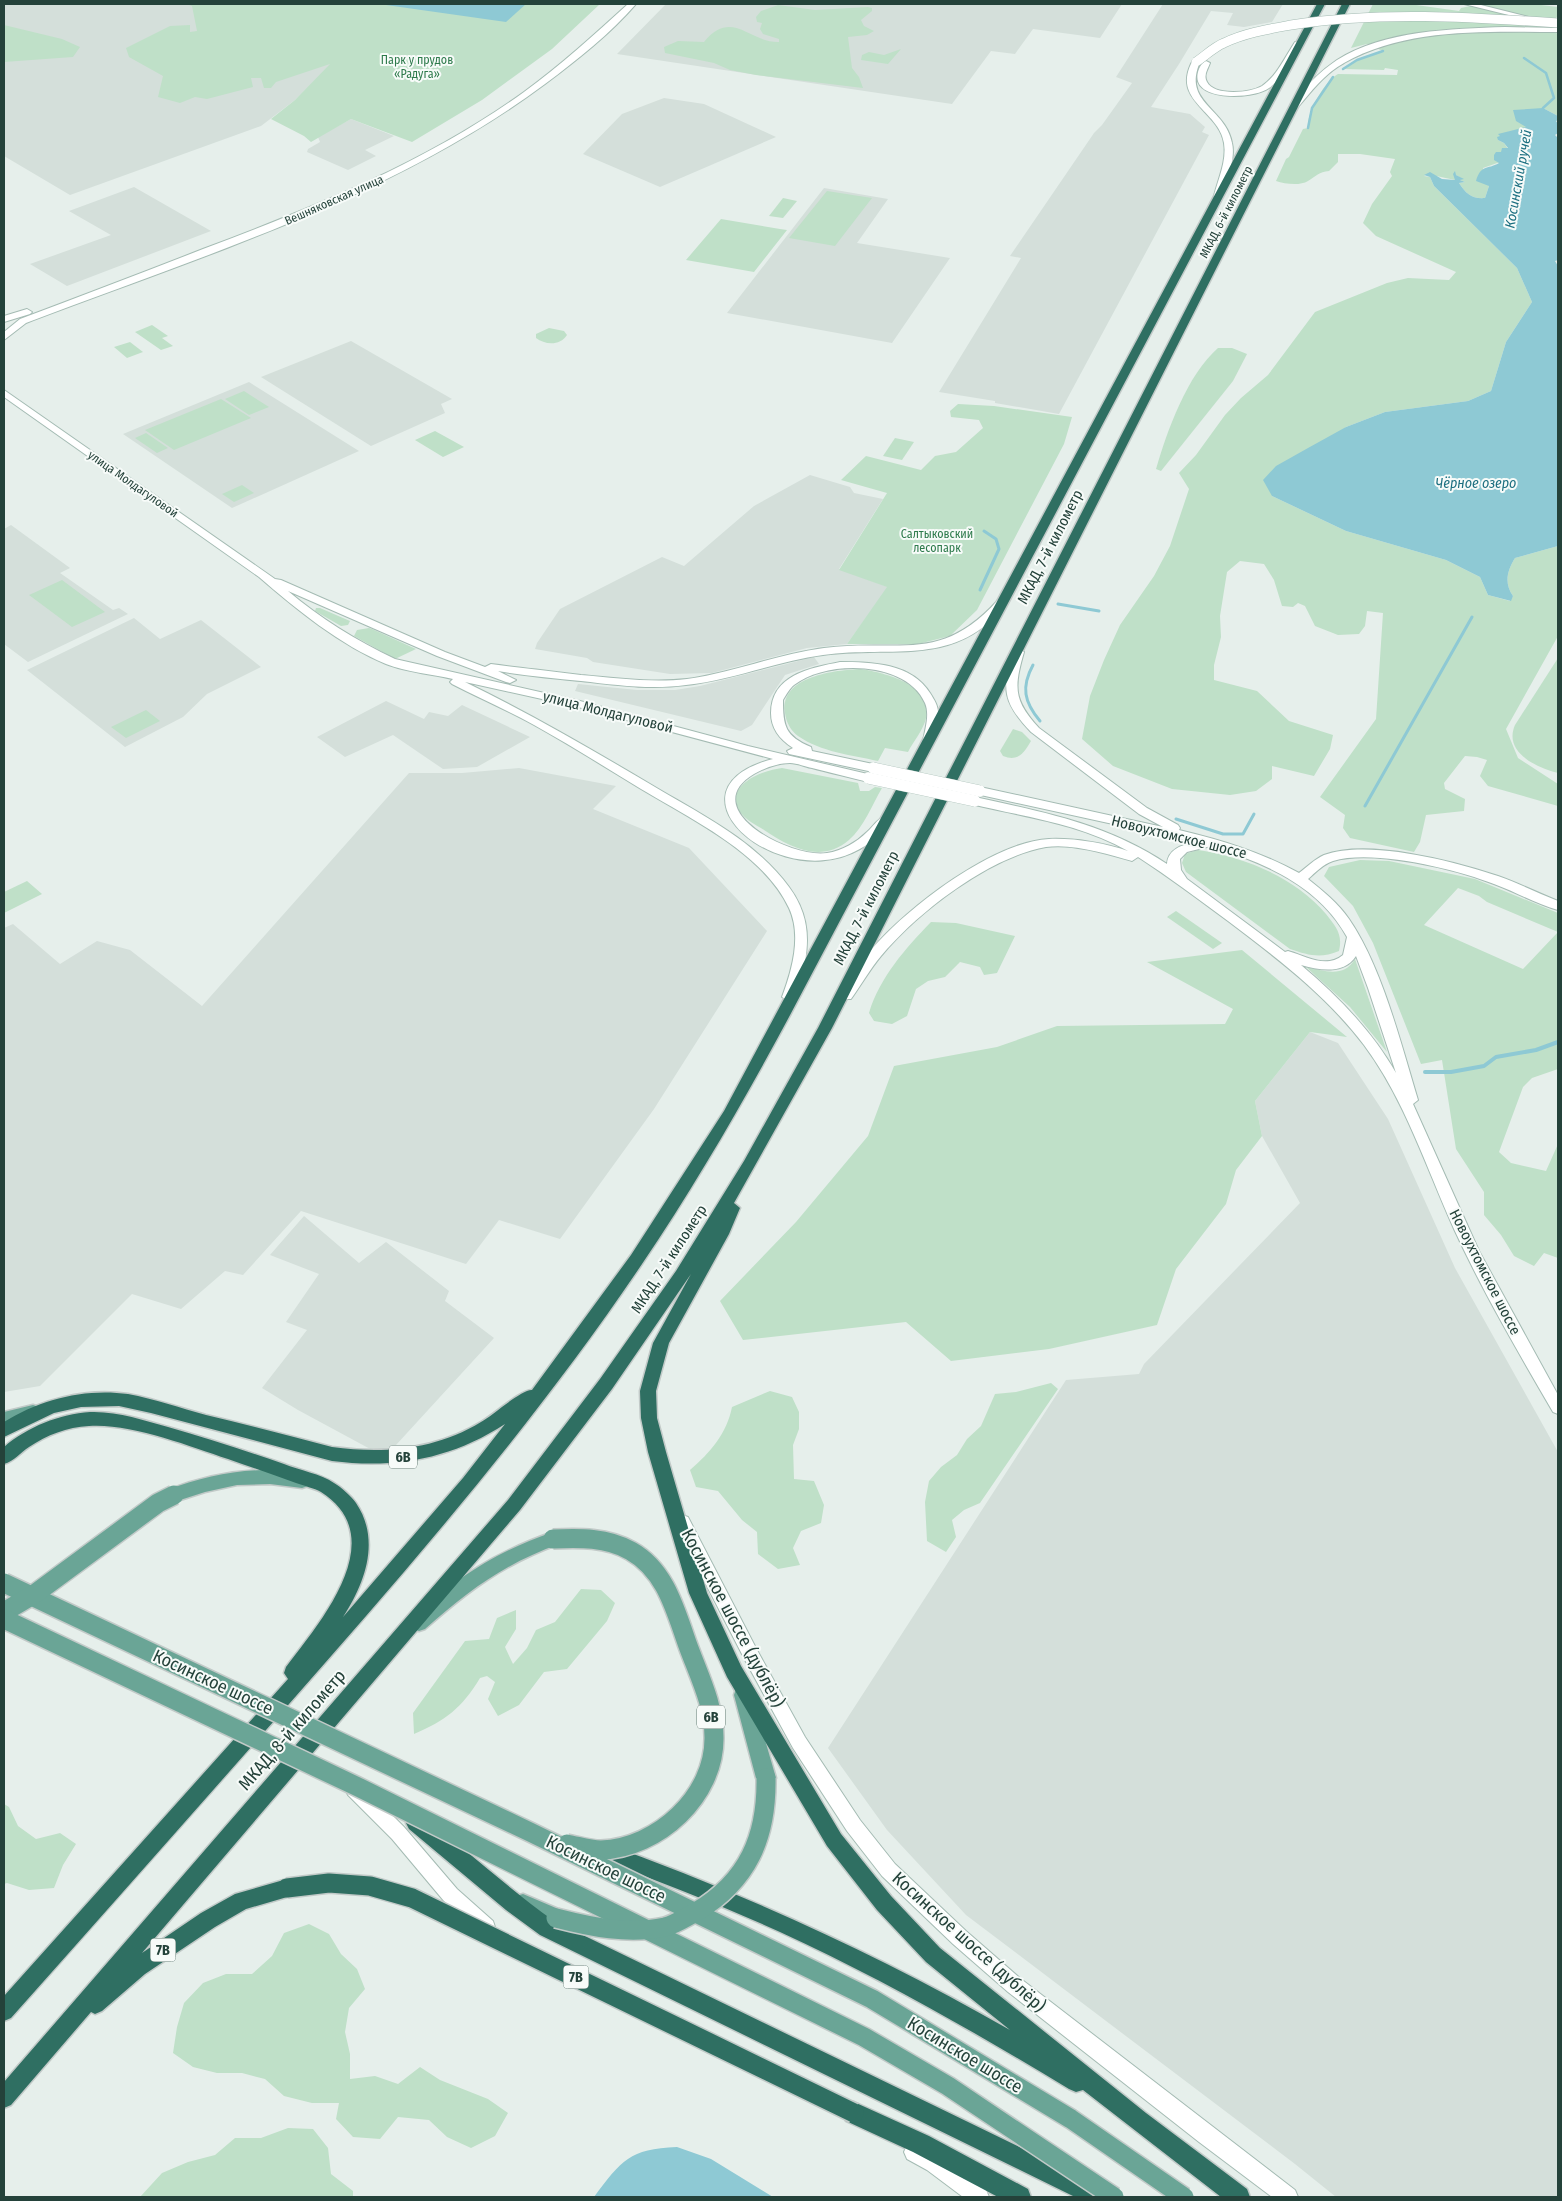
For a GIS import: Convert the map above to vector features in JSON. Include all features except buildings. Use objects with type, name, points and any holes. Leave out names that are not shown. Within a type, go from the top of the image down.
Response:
[{"type":"highway","name":"МКАД, 6-й километр","points":[[1096,425],[1321,4]]},
{"type":"highway","name":"МКАД, 6-й километр","points":[[1129,431],[1346,4]]},
{"type":"highway","name":"МКАД, 7-й километр","points":[[561,1365],[637,1260],[730,1113],[1096,425]]},
{"type":"highway","name":"МКАД, 7-й километр","points":[[606,1384],[682,1275],[750,1164],[824,1028],[1129,431]]},
{"type":"highway","points":[[750,1164],[721,1234],[662,1343],[648,1391],[650,1418],[657,1452],[675,1508],[698,1593],[734,1671],[834,1840],[884,1903],[933,1955],[1138,2121],[1240,2197]]},
{"type":"highway","name":"6B","points":[[49,1408],[87,1400],[124,1401],[332,1454],[352,1458],[393,1458],[430,1451],[449,1445],[498,1421],[521,1404],[561,1365]]},
{"type":"highway","name":"МКАД, 8-й километр","points":[[4,2011],[469,1483],[561,1365]]},
{"type":"highway","name":"МКАД, 8-й километр","points":[[4,2098],[514,1506],[606,1384]]},
{"type":"highway","points":[[4,1430],[28,1416],[49,1408]]},
{"type":"highway","points":[[4,1457],[21,1442],[46,1429],[76,1421],[104,1419],[135,1424],[241,1456],[327,1487],[338,1494],[351,1510],[359,1526],[362,1543],[355,1579],[331,1620],[245,1739]]},
{"type":"highway","points":[[4,1576],[244,1691]]},
{"type":"highway","points":[[4,1612],[32,1628],[223,1719]]},
{"type":"highway","points":[[364,1746],[518,1818],[584,1845],[706,1889],[834,1945],[933,1997],[1042,2060],[1138,2121]]},
{"type":"highway","points":[[340,1774],[369,1789],[397,1808],[492,1884],[519,1909],[547,1928],[1098,2197]]},
{"type":"highway","name":"7B","points":[[54,2040],[138,1967],[208,1920],[242,1901],[288,1888],[329,1883],[370,1886],[412,1898],[854,2113]]},
{"type":"highway","points":[[854,2113],[921,2144],[1020,2197]]},
{"type":"main road","name":"Вешняковская улица","points":[[4,319],[22,314],[262,224],[317,201],[403,160],[527,84],[568,52],[619,4]]},
{"type":"main road","name":"Вешняковская улица","points":[[4,337],[23,321],[277,225],[338,199],[435,151],[546,80],[586,48],[632,4]]},
{"type":"main road","points":[[1468,4],[1509,15],[1558,22]]},
{"type":"main road","points":[[1218,196],[1228,152],[1228,141],[1224,131],[1201,104],[1192,88],[1190,72],[1196,62],[1215,46],[1238,36],[1267,29],[1318,22],[1419,17],[1558,22]]},
{"type":"main road","points":[[1298,44],[1269,84],[1251,94],[1228,94],[1214,91],[1202,82],[1201,76],[1206,64],[1220,51],[1246,39],[1273,33],[1322,26],[1430,21],[1558,28]]},
{"type":"main road","points":[[1294,106],[1328,70],[1348,57],[1373,48],[1400,41],[1454,33],[1558,28]]},
{"type":"main road","name":"улица Молдагуловой","points":[[4,393],[263,575],[303,608],[375,655],[413,668],[580,704],[814,766],[871,773],[977,796]]},
{"type":"main road","name":"улица Молдагуловой","points":[[263,575],[441,654],[520,683],[778,748],[826,758],[871,773]]},
{"type":"main road","points":[[303,608],[306,602],[318,600]]},
{"type":"main road","points":[[457,660],[509,670],[623,683],[686,682],[793,656],[825,651],[934,647],[964,636],[980,625],[1002,602]]},
{"type":"main road","points":[[1020,645],[1012,672],[1011,693],[1013,704],[1019,714],[1034,730],[1142,811],[1164,824],[1234,849]]},
{"type":"main road","points":[[413,668],[441,654]]},
{"type":"main road","points":[[826,758],[801,748],[781,732],[776,720],[776,707],[781,694],[790,682],[803,674],[839,664],[878,667],[897,672],[913,681],[925,692],[931,702],[933,717],[928,741]]},
{"type":"main road","points":[[435,672],[548,728],[703,821],[750,854],[781,883],[796,910],[801,933],[800,956],[782,1017]]},
{"type":"main road","points":[[814,766],[785,761],[770,762],[744,774],[735,783],[730,792],[729,802],[732,813],[741,824],[775,848],[790,855],[824,858],[840,856],[855,848],[874,834],[891,812]]},
{"type":"main road","name":"Новоухтомское шоссе","points":[[977,796],[1192,838],[1234,849],[1266,861],[1301,879],[1330,902],[1344,921],[1353,938],[1367,968],[1385,1017],[1420,1132]]},
{"type":"main road","name":"Новоухтомское шоссе","points":[[977,796],[1089,829],[1138,852],[1184,882],[1273,948],[1310,977],[1334,1000],[1363,1033],[1386,1066],[1420,1132],[1448,1200],[1490,1287],[1558,1408]]},
{"type":"main road","points":[[824,1028],[876,953],[902,925],[931,902],[983,866],[1006,854],[1048,844],[1092,846],[1133,857],[1184,882]]},
{"type":"main road","points":[[1184,882],[1176,874],[1173,865],[1175,856],[1181,849],[1192,845],[1207,845],[1234,849]]},
{"type":"main road","points":[[1301,879],[1310,870],[1327,859],[1348,855],[1385,856],[1439,864],[1493,879],[1558,906]]},
{"type":"main road","points":[[1273,948],[1300,961],[1320,965],[1334,965],[1346,960],[1351,952],[1353,938]]},
{"type":"main road","name":"6B","points":[[4,1419],[49,1408]]},
{"type":"main road","points":[[4,1612],[36,1593],[158,1504],[200,1484],[230,1479],[266,1477],[294,1479],[327,1487]]},
{"type":"main road","name":"Косинское шоссе (дублёр)","points":[[675,1508],[756,1667],[794,1734],[840,1804],[885,1866],[944,1924],[1010,1983],[1288,2197]]},
{"type":"main road","name":"6B","points":[[399,1641],[466,1582],[494,1563],[524,1548],[553,1539],[584,1538],[610,1542],[632,1551],[648,1564],[663,1582],[675,1607],[710,1708],[714,1736],[712,1762],[703,1786],[675,1818],[650,1834],[626,1844],[600,1850],[566,1844],[530,1832]]},
{"type":"main road","name":"Косинское шоссе","points":[[4,1583],[530,1832],[872,1999],[1071,2119],[1184,2197]]},
{"type":"main road","points":[[4,1618],[32,1628]]},
{"type":"main road","name":"Косинское шоссе","points":[[4,1618],[356,1786],[864,2037],[948,2086],[1114,2197]]},
{"type":"main road","points":[[492,1884],[525,1904],[556,1918],[588,1927],[621,1930],[667,1927],[708,1906],[733,1885],[750,1860],[762,1829],[768,1800],[766,1778],[754,1729],[734,1671]]},
{"type":"main road","points":[[340,1774],[396,1832],[476,1921],[510,1946],[552,1969],[874,2129],[934,2163],[979,2197]]},
{"type":"main road","points":[[854,2113],[992,2197]]},
{"type":"shaded area","points":[[4,4],[347,4],[385,13],[295,100],[261,126],[70,195],[4,156]]},
{"type":"shaded area","points":[[666,4],[1122,4],[1100,38],[1033,29],[1015,54],[991,51],[952,104],[617,54]]},
{"type":"shaded area","points":[[1163,4],[1283,4],[1272,22],[1244,27],[1227,25],[1233,13],[1211,11],[1151,107],[1190,114],[1205,127],[1202,132],[1209,135],[1059,414],[939,392],[1021,258],[1010,256],[1094,133],[1102,125],[1132,83],[1116,77]]},
{"type":"shaded area","points":[[664,98],[704,104],[776,137],[660,187],[583,154],[622,114]]},
{"type":"shaded area","points":[[351,119],[394,136],[365,150],[376,156],[348,170],[307,152],[308,149],[320,142],[318,137]]},
{"type":"shaded area","points":[[134,187],[211,231],[67,286],[30,264],[111,235],[69,211]]},
{"type":"shaded area","points":[[824,188],[888,199],[857,243],[950,258],[892,343],[727,313]]},
{"type":"shaded area","points":[[351,341],[452,399],[441,404],[445,413],[371,446],[261,377]]},
{"type":"shaded area","points":[[249,382],[359,451],[232,508],[123,434]]},
{"type":"shaded area","points":[[810,475],[850,487],[854,493],[883,499],[839,569],[888,587],[847,644],[807,648],[712,673],[670,674],[593,662],[587,658],[535,649],[560,609],[662,557],[684,566],[754,506]]},
{"type":"shaded area","points":[[11,525],[70,568],[60,573],[113,610],[119,608],[128,614],[28,662],[4,644],[4,529]]},
{"type":"shaded area","points":[[134,618],[160,639],[201,620],[261,667],[207,694],[183,717],[125,747],[27,670]]},
{"type":"shaded area","points":[[814,657],[819,664],[785,675],[752,725],[741,731],[575,691],[578,684],[637,690],[675,690],[700,686]]},
{"type":"shaded area","points":[[386,701],[424,719],[429,712],[448,716],[462,705],[530,737],[477,767],[443,769],[393,735],[345,757],[317,737]]},
{"type":"shaded area","points":[[519,768],[616,786],[593,809],[689,848],[767,931],[654,1109],[560,1239],[499,1220],[466,1264],[301,1211],[243,1275],[225,1271],[181,1309],[132,1294],[40,1386],[4,1392],[4,928],[13,924],[60,964],[97,941],[130,950],[202,1006],[409,773],[462,773]]},
{"type":"shaded area","points":[[1310,1032],[1338,1043],[1388,1119],[1455,1268],[1558,1452],[1558,2197],[1336,2197],[966,1915],[887,1830],[828,1748],[1066,1380],[1139,1374],[1144,1364],[1300,1203],[1262,1136],[1255,1101]]},
{"type":"shaded area","points":[[304,1216],[359,1263],[386,1242],[449,1291],[445,1301],[494,1338],[385,1457],[298,1410],[262,1388],[307,1330],[286,1322],[319,1274],[270,1255]]},
{"type":"green space","points":[[1497,3],[1522,3],[1558,7],[1558,16],[1555,19],[1553,31],[1558,34],[1558,116],[1543,108],[1526,127],[1507,132],[1501,136],[1498,140],[1504,143],[1508,149],[1500,162],[1483,168],[1489,186],[1485,198],[1476,198],[1467,193],[1459,183],[1465,182],[1456,175],[1455,180],[1427,174],[1424,176],[1430,177],[1434,186],[1517,268],[1532,302],[1506,342],[1491,391],[1468,401],[1385,412],[1346,427],[1272,496],[1346,531],[1446,560],[1480,577],[1488,595],[1510,601],[1513,596],[1508,586],[1508,577],[1515,558],[1558,546],[1558,636],[1506,729],[1518,758],[1558,784],[1558,806],[1488,786],[1480,776],[1487,760],[1465,756],[1444,783],[1445,789],[1465,799],[1464,811],[1426,815],[1420,842],[1414,852],[1350,838],[1343,828],[1345,815],[1320,797],[1376,719],[1383,613],[1367,611],[1365,626],[1359,634],[1338,635],[1315,626],[1305,606],[1298,603],[1293,607],[1282,606],[1274,580],[1264,564],[1240,561],[1227,572],[1220,616],[1221,637],[1214,665],[1214,680],[1257,691],[1289,721],[1333,735],[1330,749],[1314,776],[1272,766],[1272,779],[1256,791],[1230,795],[1172,789],[1113,766],[1082,739],[1090,696],[1104,660],[1120,625],[1154,576],[1170,546],[1189,489],[1179,473],[1196,455],[1225,415],[1241,398],[1268,375],[1315,312],[1387,283],[1408,278],[1449,280],[1456,272],[1376,236],[1363,223],[1372,204],[1392,176],[1390,172],[1395,159],[1360,154],[1338,154],[1338,162],[1329,171],[1320,173],[1305,183],[1292,184],[1276,181],[1303,129],[1308,128],[1310,114],[1317,98],[1333,78],[1338,74],[1397,75],[1398,70],[1385,68],[1384,70],[1343,69],[1357,60],[1383,51],[1367,44],[1351,48],[1373,4],[1409,4],[1459,11],[1461,8],[1473,5]]},
{"type":"green space","name":"Парк у прудов «Радуга»","points":[[186,4],[600,4],[552,49],[482,100],[412,142],[351,119],[311,142],[304,136],[271,119],[295,100],[330,64],[276,82],[271,88],[264,88],[261,78],[251,78],[253,87],[207,99],[195,97],[180,103],[158,97],[163,76],[129,57],[126,48],[170,26],[190,25],[190,32],[197,31],[192,6]]},
{"type":"green space","points":[[778,5],[815,10],[872,8],[872,11],[861,20],[864,26],[874,31],[867,35],[848,37],[852,68],[859,77],[863,88],[756,75],[730,70],[714,63],[665,53],[664,47],[678,41],[704,42],[714,32],[732,27],[768,41],[779,42],[779,39],[763,34],[760,29],[762,23],[757,22],[756,17],[761,11]]},
{"type":"green space","points":[[4,25],[62,39],[80,47],[73,57],[4,62]]},
{"type":"green space","points":[[901,49],[888,64],[861,60],[862,55],[869,52],[884,55]]},
{"type":"green space","points":[[827,191],[872,198],[835,246],[789,238]]},
{"type":"green space","points":[[783,198],[797,201],[783,218],[769,216]]},
{"type":"green space","points":[[721,219],[787,230],[754,272],[686,260]]},
{"type":"green space","points":[[152,325],[168,336],[162,338],[173,346],[161,350],[135,332]]},
{"type":"green space","points":[[549,328],[564,331],[567,335],[556,343],[544,342],[536,338],[536,334]]},
{"type":"green space","points":[[130,342],[143,352],[127,358],[114,347]]},
{"type":"green space","points":[[1218,348],[1232,348],[1247,354],[1233,381],[1161,471],[1156,469],[1172,421],[1188,388],[1207,359]]},
{"type":"green space","points":[[244,391],[269,407],[249,415],[225,399]]},
{"type":"green space","points":[[221,399],[251,418],[174,450],[145,430]]},
{"type":"green space","name":"Салтыковский лесопарк","points":[[958,404],[994,406],[1072,417],[1064,444],[977,610],[950,636],[918,644],[847,644],[887,587],[839,570],[887,493],[841,480],[866,456],[921,470],[935,456],[956,452],[983,428],[979,420],[951,417],[950,411]]},
{"type":"green space","points":[[435,431],[464,447],[443,457],[415,440]]},
{"type":"green space","points":[[146,433],[168,448],[157,453],[135,438]]},
{"type":"green space","points":[[895,438],[914,442],[902,460],[883,456]]},
{"type":"green space","points":[[242,485],[254,493],[234,502],[222,494]]},
{"type":"green space","points":[[62,580],[105,612],[72,627],[29,595]]},
{"type":"green space","points":[[316,608],[350,621],[348,625],[341,626],[315,611]]},
{"type":"green space","points":[[369,628],[416,649],[395,659],[354,636],[357,630]]},
{"type":"green space","points":[[1558,658],[1558,773],[1532,763],[1524,757],[1514,743],[1513,735],[1515,725]]},
{"type":"green space","points":[[861,669],[894,677],[905,682],[922,697],[926,706],[925,722],[908,752],[885,748],[878,761],[847,755],[816,746],[795,734],[789,726],[785,713],[786,701],[791,691],[800,683],[824,674]]},
{"type":"green space","points":[[146,710],[160,721],[126,738],[111,727]]},
{"type":"green space","points":[[1013,729],[1022,732],[1031,741],[1020,755],[1008,758],[1003,756],[1000,751]]},
{"type":"green space","points":[[782,768],[858,783],[860,791],[869,791],[875,787],[882,788],[863,822],[849,840],[827,851],[805,850],[784,842],[751,822],[740,812],[736,802],[737,794],[741,787],[748,781],[765,772]]},
{"type":"green space","points":[[1198,850],[1251,864],[1284,879],[1299,889],[1326,914],[1336,927],[1340,940],[1339,951],[1326,955],[1314,955],[1290,949],[1186,872],[1182,863],[1185,854]]},
{"type":"green space","points":[[1360,860],[1389,861],[1475,879],[1558,913],[1558,932],[1558,1069],[1532,1078],[1523,1087],[1499,1152],[1511,1163],[1546,1171],[1558,1144],[1558,1258],[1544,1253],[1534,1266],[1514,1256],[1501,1235],[1484,1215],[1484,1192],[1456,1149],[1442,1060],[1421,1064],[1373,943],[1353,906],[1324,876],[1329,867]],"holes":[[[1458,888],[1558,932],[1523,969],[1424,925]]]},
{"type":"green space","points":[[27,881],[42,894],[4,913],[4,892]]},
{"type":"green space","points":[[1176,911],[1222,943],[1213,949],[1167,917]]},
{"type":"green space","points":[[931,922],[956,923],[1015,936],[997,973],[984,975],[980,967],[960,962],[945,977],[928,981],[916,989],[907,1016],[892,1024],[874,1021],[869,1013],[880,987],[894,964]]},
{"type":"green space","points":[[1242,950],[1347,1037],[1310,1032],[1255,1101],[1262,1136],[1236,1170],[1226,1204],[1176,1269],[1157,1325],[1049,1349],[951,1361],[906,1322],[743,1340],[720,1301],[796,1222],[868,1136],[894,1066],[997,1047],[1057,1026],[1225,1024],[1233,1009],[1147,962]]},
{"type":"green space","points":[[1355,959],[1387,1052],[1350,1007],[1306,967],[1334,972],[1345,969]]},
{"type":"green space","points":[[1051,1383],[1058,1389],[980,1503],[964,1510],[952,1520],[956,1537],[946,1552],[927,1541],[925,1502],[929,1481],[941,1467],[957,1455],[967,1439],[981,1426],[995,1394],[1016,1392]]},
{"type":"green space","points":[[770,1391],[792,1397],[799,1412],[799,1429],[793,1445],[794,1479],[814,1481],[824,1505],[821,1523],[801,1531],[793,1548],[800,1565],[778,1569],[758,1554],[757,1532],[742,1520],[718,1491],[696,1487],[690,1470],[717,1442],[730,1416],[732,1407]]},
{"type":"green space","points":[[581,1589],[601,1590],[615,1603],[607,1621],[567,1669],[544,1672],[519,1705],[498,1716],[488,1699],[495,1682],[487,1676],[480,1678],[466,1698],[452,1712],[435,1724],[414,1734],[413,1713],[465,1641],[489,1639],[497,1618],[516,1610],[516,1629],[505,1647],[513,1664],[527,1648],[536,1630],[555,1622]]},
{"type":"green space","points":[[4,1804],[9,1807],[18,1826],[36,1839],[60,1833],[76,1844],[63,1865],[54,1888],[29,1890],[7,1883],[4,1884]]},
{"type":"green space","points":[[309,1924],[329,1934],[341,1954],[357,1969],[365,1989],[349,2008],[345,2032],[350,2054],[350,2079],[375,2076],[398,2084],[420,2067],[440,2080],[488,2099],[508,2113],[495,2136],[471,2148],[447,2137],[429,2120],[398,2117],[380,2139],[353,2137],[336,2119],[339,2103],[312,2103],[284,2096],[265,2079],[242,2073],[217,2073],[193,2067],[173,2053],[177,2027],[184,2003],[203,1983],[226,1974],[252,1974],[272,1956],[284,1933]]},
{"type":"green space","points":[[288,2128],[313,2129],[328,2148],[331,2174],[353,2191],[353,2197],[140,2197],[162,2173],[188,2162],[215,2155],[235,2138],[261,2138]]},
{"type":"water","points":[[379,4],[526,4],[506,22]]},
{"type":"water","name":"Чёрное озеро","points":[[1543,108],[1558,116],[1556,121],[1558,133],[1555,135],[1558,138],[1558,260],[1555,261],[1558,266],[1558,546],[1515,558],[1508,577],[1508,586],[1513,596],[1511,601],[1488,595],[1480,577],[1446,560],[1346,531],[1272,496],[1263,480],[1276,466],[1346,427],[1385,412],[1468,401],[1491,391],[1506,342],[1532,302],[1517,268],[1434,186],[1430,177],[1424,175],[1430,172],[1442,179],[1455,180],[1453,174],[1455,171],[1456,175],[1464,179],[1460,180],[1465,182],[1459,183],[1467,193],[1476,198],[1485,198],[1489,186],[1476,181],[1478,176],[1482,170],[1499,163],[1494,160],[1496,152],[1501,152],[1502,148],[1508,148],[1498,140],[1497,137],[1500,136],[1498,134],[1526,127],[1516,121],[1513,110]]},
{"type":"water","points":[[677,2147],[711,2159],[773,2197],[594,2197],[620,2165],[628,2159],[648,2150]]},
{"type":"waterway","points":[[1343,69],[1357,60],[1383,51]]},
{"type":"waterway","name":"Косинский ручей","points":[[1524,58],[1546,73],[1554,98],[1543,108],[1542,112]]},
{"type":"waterway","points":[[1308,128],[1312,108],[1333,77]]},
{"type":"waterway","points":[[980,590],[999,549],[996,539],[984,531]]},
{"type":"waterway","points":[[1058,604],[1099,611]]},
{"type":"waterway","points":[[1365,806],[1472,617]]},
{"type":"waterway","points":[[1033,665],[1027,680],[1026,694],[1030,707],[1040,721]]},
{"type":"waterway","points":[[1176,819],[1223,834],[1243,834],[1254,814]]},
{"type":"waterway","name":"Косинский ручей","points":[[1425,1072],[1451,1072],[1484,1066],[1496,1057],[1536,1050],[1558,1042]]}]
